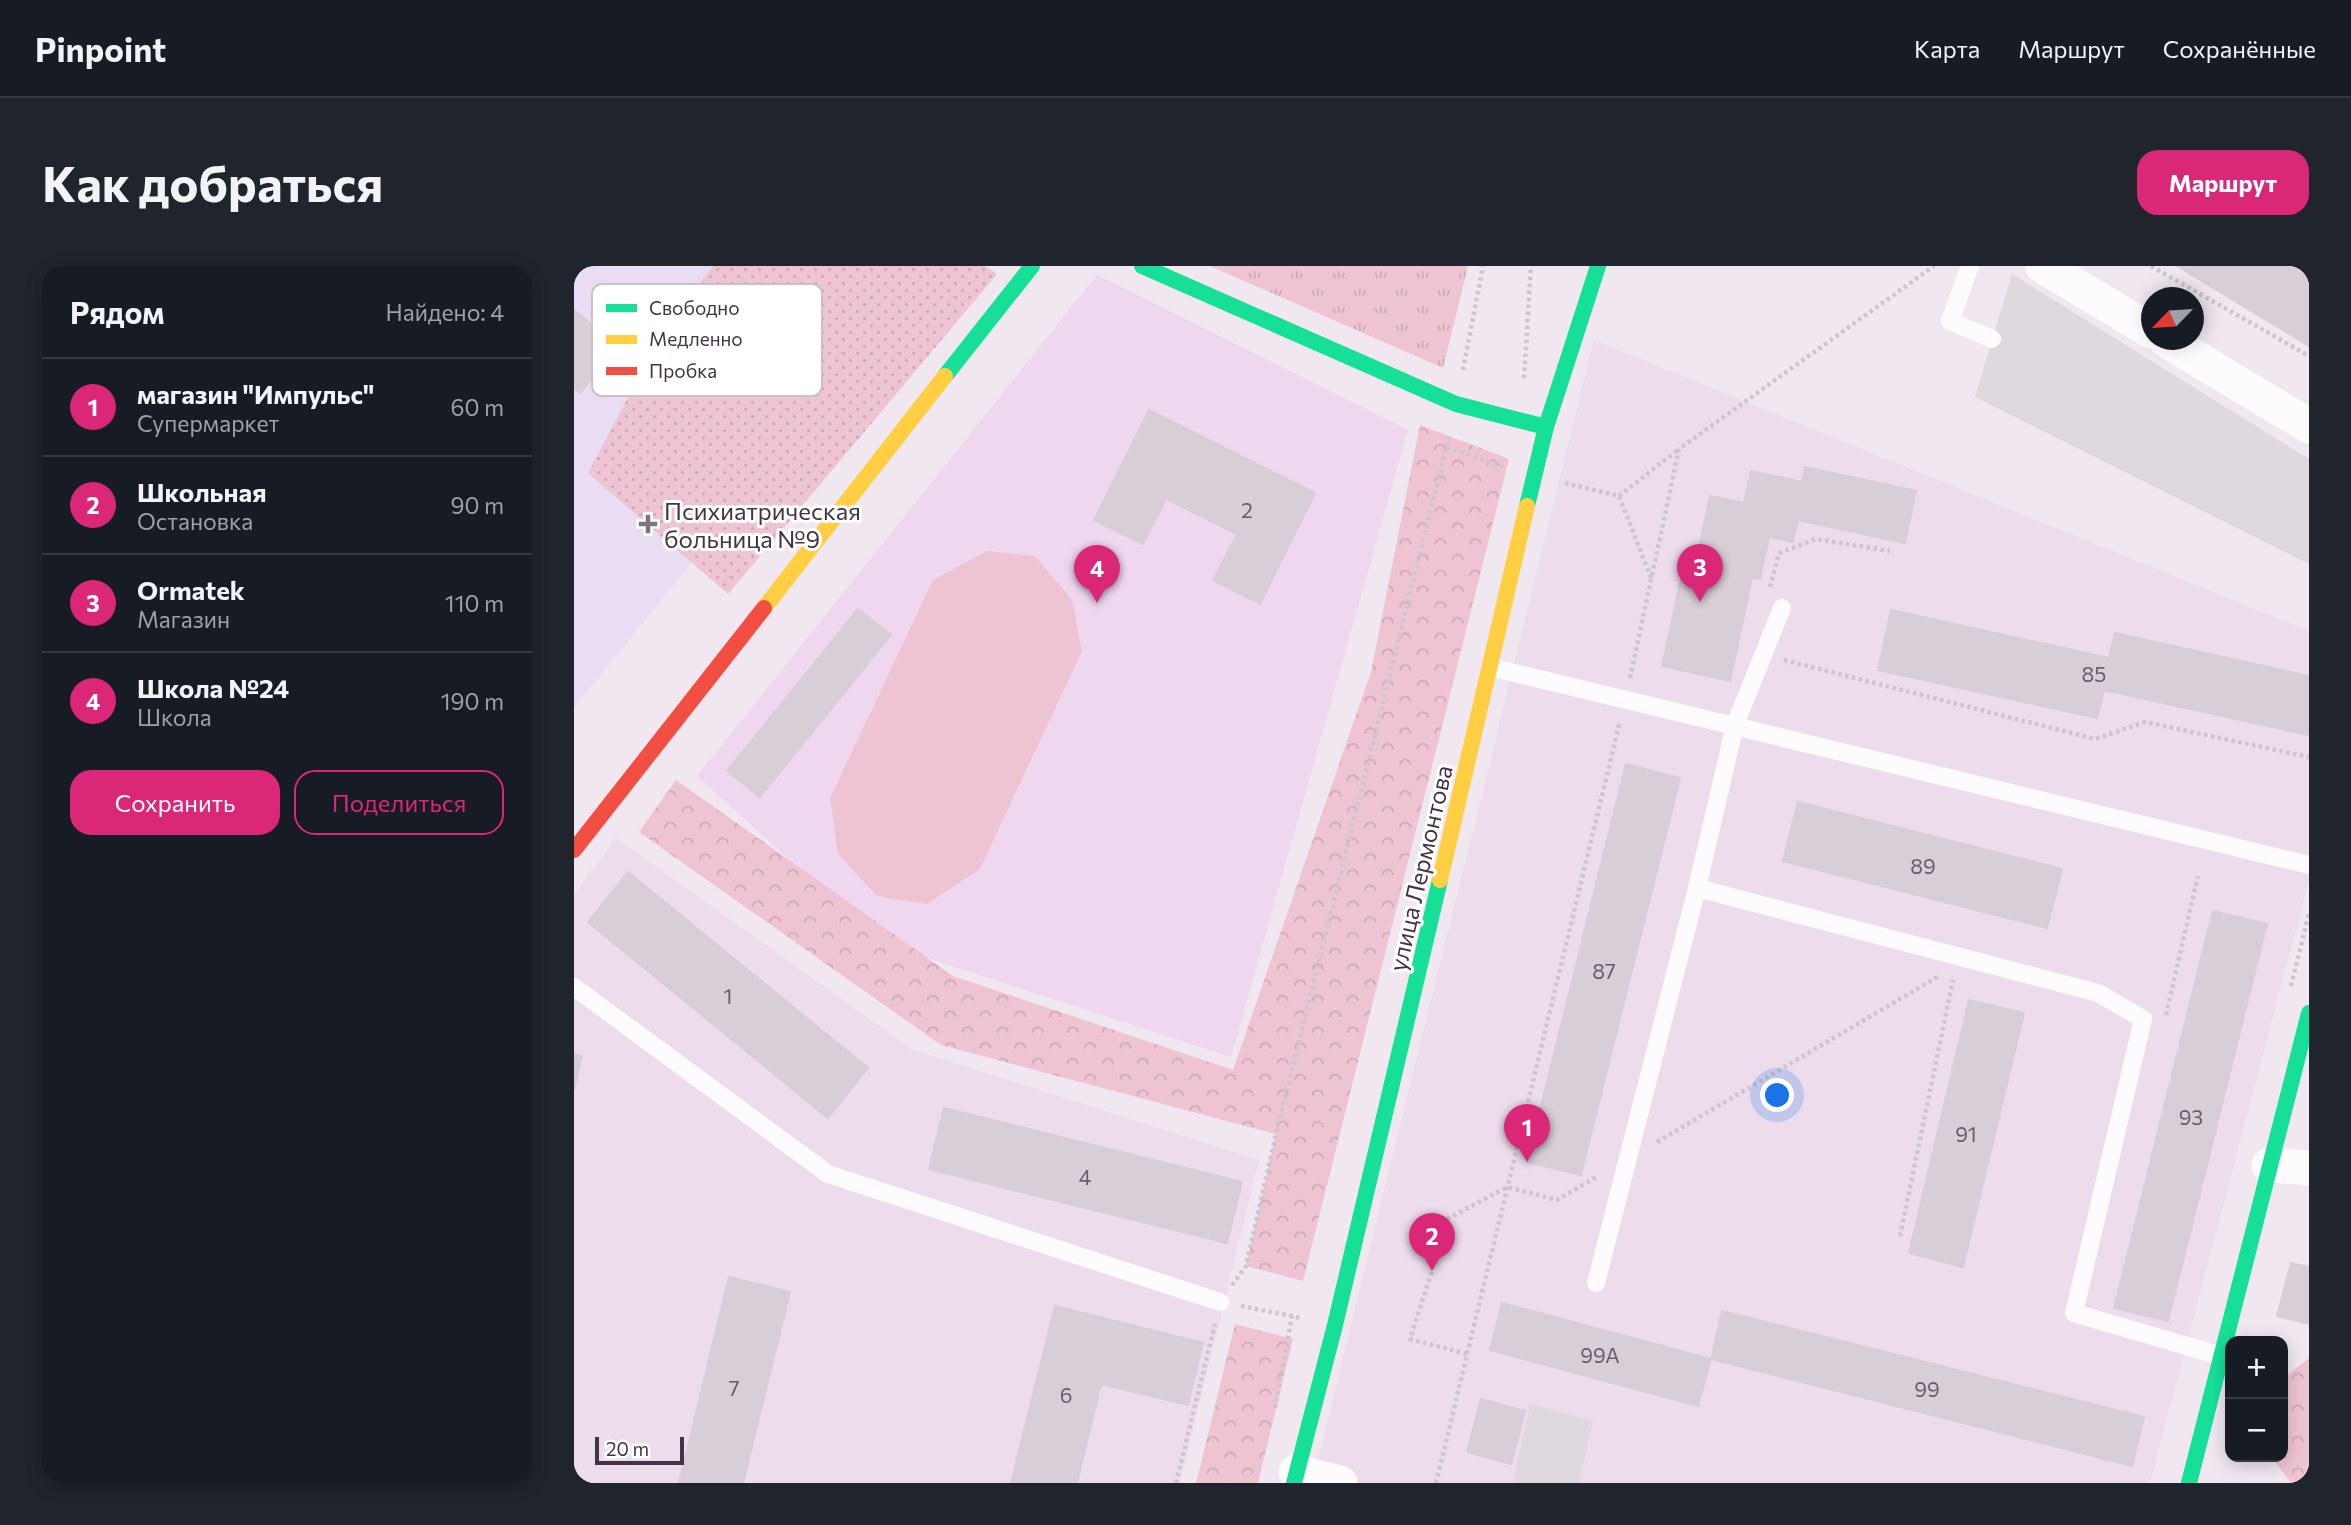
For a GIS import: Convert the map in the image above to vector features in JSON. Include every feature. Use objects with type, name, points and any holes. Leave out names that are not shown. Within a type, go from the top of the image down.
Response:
[{"type":"street","points":[[574,850],[1032,266]]},
{"type":"street","points":[[1142,266],[1456,404],[1546,427]]},
{"type":"street","name":"улица Лермонтова","points":[[1295,1478],[1335,1325],[1546,427],[1598,266]]},
{"type":"street","points":[[2043,266],[2141,325]]},
{"type":"street","points":[[2183,350],[2309,426]]},
{"type":"street","points":[[2189,1483],[2309,1013]]},
{"type":"street","points":[[2269,1165],[2309,1168]]},
{"type":"street","points":[[1295,1478],[1340,1483]]},
{"type":"lane","points":[[1970,266],[1950,321],[1992,339]]},
{"type":"lane","points":[[1596,1283],[1697,888],[1735,725],[1782,607]]},
{"type":"lane","points":[[1490,667],[2309,865]]},
{"type":"lane","points":[[1697,888],[2098,993],[2143,1019],[2074,1313],[2221,1356]]},
{"type":"lane","points":[[574,987],[828,1174],[1220,1302]]},
{"type":"path","points":[[1176,1483],[1220,1302],[1246,1266],[1276,1134],[1447,448],[1483,266]]},
{"type":"path","points":[[1521,421],[1531,266]]},
{"type":"path","points":[[1619,496],[1679,449],[1934,266]]},
{"type":"path","points":[[2151,266],[2309,356]]},
{"type":"path","points":[[1447,448],[1508,468]]},
{"type":"path","points":[[1436,1483],[1630,679],[1679,449]]},
{"type":"path","points":[[1588,489],[1619,496]]},
{"type":"path","points":[[1619,496],[1652,580]]},
{"type":"path","points":[[1769,590],[1779,553],[1816,539],[1890,551]]},
{"type":"path","points":[[1763,655],[2095,739],[2145,722],[2309,757]]},
{"type":"path","points":[[1630,679],[1642,683]]},
{"type":"path","points":[[2163,1025],[2198,876]]},
{"type":"path","points":[[1467,1354],[1410,1339],[1432,1271],[1436,1225],[1507,1187],[1557,1200],[1944,973]]},
{"type":"path","points":[[1899,1236],[1953,980]]},
{"type":"path","points":[[1220,1302],[1309,1320]]},
{"type":"path","points":[[1273,1421],[1292,1316]]},
{"type":"shaded area","name":"Психиатрическая больница №9","points":[[574,266],[780,266],[802,284],[592,284],[592,396],[822,396],[822,300],[871,340],[574,708]]},
{"type":"shaded area","points":[[2012,274],[2309,459],[2309,564],[1975,397]]},
{"type":"shaded area","points":[[1097,275],[1408,430],[1231,1057],[881,943],[697,776]]},
{"type":"shaded area","points":[[1594,340],[2309,631],[2309,880],[2150,1483],[1312,1483]]},
{"type":"shaded area","points":[[616,838],[911,1049],[1259,1160],[1180,1483],[574,1483],[574,894]]},
{"type":"shaded area","points":[[1530,1404],[1593,1421],[1579,1483],[1513,1483]]},
{"type":"green space","points":[[713,266],[985,266],[997,274],[728,594],[588,473],[629,396],[822,396],[822,284],[699,284]]},
{"type":"green space","points":[[1210,266],[1468,266],[1443,368]]},
{"type":"green space","points":[[1420,425],[1509,459],[1303,1281],[1246,1266],[1276,1134],[941,1045],[639,832],[676,780],[953,976],[1233,1070],[1371,672]]},
{"type":"green space","points":[[987,551],[1035,556],[1072,600],[1082,651],[980,869],[927,904],[877,896],[838,854],[830,798],[933,580]]},
{"type":"green space","points":[[1235,1324],[1293,1339],[1258,1483],[1196,1483]]},
{"type":"green space","points":[[2309,1358],[2309,1483],[2291,1483],[2276,1462],[2288,1462],[2288,1375]]},
{"type":"building","points":[[2177,266],[2309,266],[2309,346]]},
{"type":"building","points":[[574,310],[592,324],[592,378],[580,393],[574,388]]},
{"type":"building","points":[[1149,410],[1315,493],[1260,604],[1213,580],[1237,534],[1166,499],[1143,544],[1094,520]]},
{"type":"building","points":[[1805,467],[1916,491],[1905,543],[1798,520],[1793,542],[1769,537],[1760,579],[1752,578],[1730,681],[1662,666],[1685,561],[1696,563],[1710,496],[1744,503],[1751,471],[1802,482]]},
{"type":"building","points":[[858,609],[891,635],[760,797],[727,771]]},
{"type":"building","points":[[1891,610],[2109,658],[2115,633],[2309,676],[2308,735],[2104,690],[2097,718],[1878,670]]},
{"type":"building","points":[[1626,764],[1680,778],[1581,1175],[1527,1162]]},
{"type":"building","points":[[1798,802],[2062,869],[2047,928],[1783,861]]},
{"type":"building","points":[[628,872],[868,1068],[828,1118],[588,922]]},
{"type":"building","points":[[2213,911],[2267,924],[2168,1321],[2114,1308]]},
{"type":"building","points":[[1969,1000],[2024,1013],[1963,1267],[1909,1253]]},
{"type":"building","points":[[574,1054],[582,1056],[574,1090]]},
{"type":"building","points":[[944,1108],[1242,1182],[1227,1243],[929,1169]]},
{"type":"building","points":[[2291,1263],[2309,1267],[2309,1324],[2277,1316]]},
{"type":"building","points":[[729,1277],[790,1292],[743,1483],[679,1483]]},
{"type":"building","points":[[1502,1303],[1711,1359],[1698,1406],[1490,1350]]},
{"type":"building","points":[[1055,1306],[1203,1343],[1188,1405],[1101,1384],[1077,1483],[1011,1483]]},
{"type":"building","points":[[1722,1311],[2144,1417],[2132,1466],[1711,1359]]},
{"type":"building","points":[[1481,1399],[1525,1411],[1511,1464],[1467,1452]]},
{"type":"traffic: fast","points":[[945,376],[1032,266]]},
{"type":"traffic: fast","points":[[1142,266],[1456,404],[1546,427]]},
{"type":"traffic: fast","points":[[1527,506],[1546,427],[1598,266]]},
{"type":"traffic: fast","points":[[1294,1483],[1335,1325],[1440,880]]},
{"type":"traffic: fast","points":[[2189,1483],[2309,1013]]},
{"type":"traffic: slow","points":[[764,608],[945,376]]},
{"type":"traffic: slow","points":[[1440,880],[1527,506]]},
{"type":"traffic: jam","points":[[574,850],[764,608]]},
{"type":"place","name":"Психиатрическая больница №9","points":[[648,524]]},
{"type":"place","name":"Ormatek","points":[[1700,602]]},
{"type":"place","name":"Школа №24","points":[[1097,603]]},
{"type":"place","name":"магазин \"Импульс\"","points":[[1527,1162]]},
{"type":"place","name":"Школьная","points":[[1432,1271]]}]
